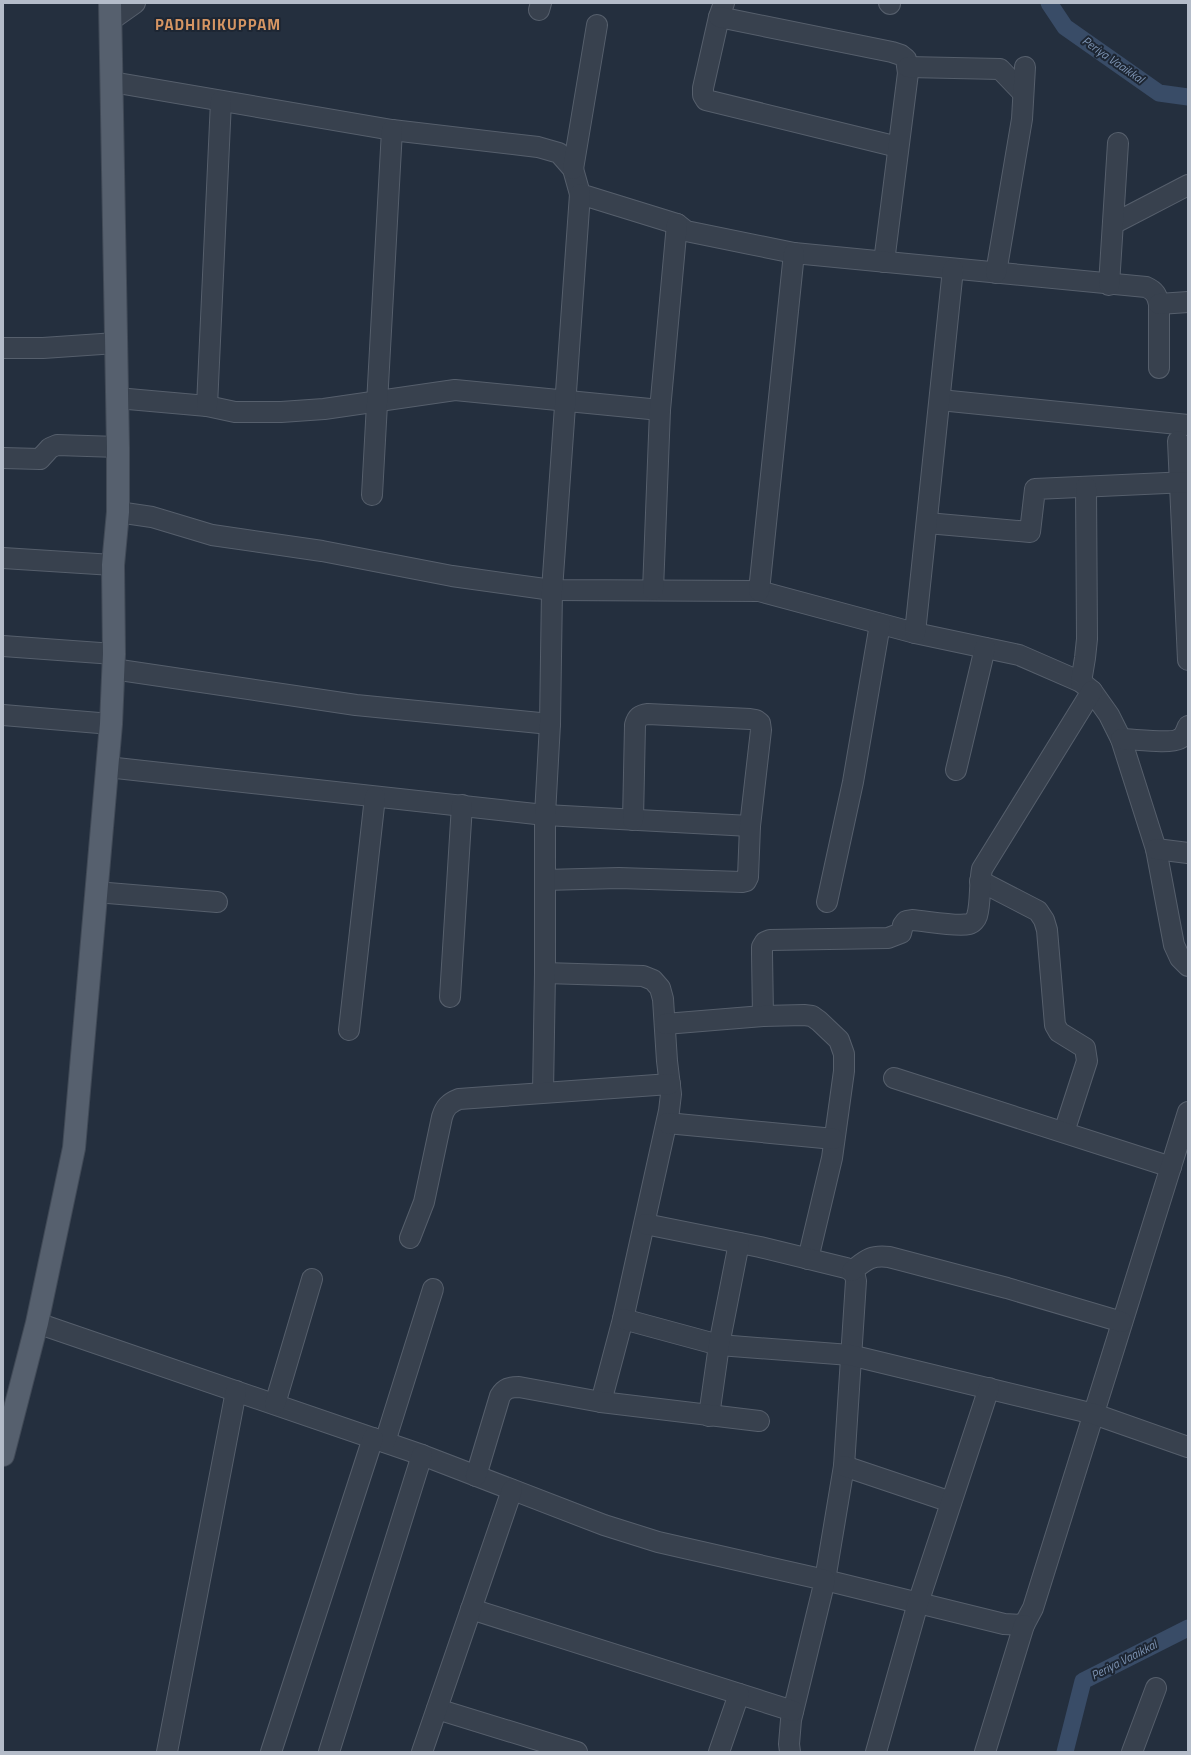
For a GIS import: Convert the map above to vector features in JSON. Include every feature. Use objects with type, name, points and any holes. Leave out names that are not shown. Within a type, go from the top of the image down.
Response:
[{"type":"main road","points":[[3,1454],[37,1323],[74,1148],[111,724],[113,662],[113,565],[118,512],[118,447],[111,11]]},
{"type":"street","points":[[111,11],[135,3]]},
{"type":"street","points":[[884,262],[908,67],[906,59],[901,55],[892,52],[722,10],[703,88],[703,95],[706,100],[898,147]]},
{"type":"street","points":[[543,1092],[545,816],[550,724],[552,590],[580,194],[573,169],[597,25]]},
{"type":"street","points":[[908,67],[1000,68],[1023,93]]},
{"type":"street","points":[[996,273],[1022,120],[1025,67]]},
{"type":"street","points":[[112,82],[392,130],[538,147],[559,153],[573,169]]},
{"type":"street","points":[[207,406],[221,101]]},
{"type":"street","points":[[372,495],[392,130]]},
{"type":"street","points":[[1109,285],[1118,142]]},
{"type":"street","points":[[1113,224],[1188,185]]},
{"type":"street","points":[[580,194],[677,224],[686,232],[794,253],[1109,285],[1146,287],[1153,290],[1158,297],[1158,368]]},
{"type":"street","points":[[653,590],[660,410],[677,224]]},
{"type":"street","points":[[759,591],[794,253]]},
{"type":"street","points":[[915,633],[953,269]]},
{"type":"street","points":[[1159,304],[1188,302]]},
{"type":"street","points":[[3,348],[43,348],[116,343]]},
{"type":"street","points":[[117,398],[207,406],[234,412],[281,412],[324,409],[455,390],[660,410]]},
{"type":"street","points":[[940,400],[1183,433],[1188,660]]},
{"type":"street","points":[[3,458],[40,459],[50,448],[57,444],[118,447]]},
{"type":"street","points":[[927,523],[1030,532],[1035,489],[1184,482]]},
{"type":"street","points":[[764,1016],[762,947],[765,942],[770,940],[888,938],[901,933],[903,925],[906,921],[912,920],[961,925],[970,924],[975,920],[982,869],[1086,686],[1086,486]]},
{"type":"street","points":[[118,512],[152,516],[212,535],[322,551],[452,576],[552,590],[759,591],[915,633],[1019,655],[1086,686],[1109,715],[1121,739],[1156,849],[1174,945],[1185,960]]},
{"type":"street","points":[[3,558],[113,565]]},
{"type":"street","points":[[827,902],[854,782],[880,624]]},
{"type":"street","points":[[3,646],[113,662],[356,705],[550,724]]},
{"type":"street","points":[[956,770],[985,648]]},
{"type":"street","points":[[545,880],[619,878],[746,881],[748,878],[750,826],[761,730],[760,723],[750,719],[648,714],[640,715],[636,720],[635,726],[633,820]]},
{"type":"street","points":[[3,715],[111,724]]},
{"type":"street","points":[[1121,739],[1169,741],[1179,739],[1186,733],[1188,726]]},
{"type":"street","points":[[107,767],[375,797],[462,805],[545,816],[750,826]]},
{"type":"street","points":[[350,1030],[375,797]]},
{"type":"street","points":[[450,997],[462,805]]},
{"type":"street","points":[[1156,849],[1188,853]]},
{"type":"street","points":[[980,881],[1038,911],[1044,920],[1047,930],[1055,1025],[1059,1032],[1085,1048],[1087,1055],[1087,1061],[1064,1132]]},
{"type":"street","points":[[96,892],[217,902]]},
{"type":"street","points":[[545,973],[642,976],[654,980],[660,988],[663,999],[667,1061],[671,1094],[667,1123],[623,1319],[601,1402]]},
{"type":"street","points":[[665,1024],[764,1016],[812,1016],[820,1020],[839,1040],[844,1054],[844,1071],[832,1158],[808,1259]]},
{"type":"street","points":[[894,1078],[1171,1166]]},
{"type":"street","points":[[410,1238],[424,1202],[444,1109],[449,1103],[459,1099],[670,1084]]},
{"type":"street","points":[[985,1752],[1024,1625],[1033,1608],[1188,1112]]},
{"type":"street","points":[[667,1123],[834,1138]]},
{"type":"street","points":[[645,1224],[739,1243],[846,1268],[856,1275],[844,1466],[825,1580],[793,1711],[789,1744],[790,1752]]},
{"type":"street","points":[[709,1416],[719,1344],[739,1243]]},
{"type":"street","points":[[852,1271],[870,1258],[879,1256],[889,1257],[1007,1288],[1122,1322]]},
{"type":"street","points":[[275,1404],[312,1279]]},
{"type":"street","points":[[271,1752],[433,1289]]},
{"type":"street","points":[[623,1319],[719,1344],[850,1355],[1094,1414],[1188,1447]]},
{"type":"street","points":[[37,1323],[422,1455],[604,1525],[658,1542],[825,1580],[1004,1624],[1024,1625]]},
{"type":"street","points":[[476,1476],[500,1396],[504,1390],[510,1387],[518,1387],[601,1402],[759,1422]]},
{"type":"street","points":[[876,1752],[918,1603],[989,1388]]},
{"type":"street","points":[[167,1752],[236,1391]]},
{"type":"street","points":[[329,1752],[422,1455]]},
{"type":"street","points":[[844,1466],[951,1502]]},
{"type":"street","points":[[422,1752],[512,1490]]},
{"type":"street","points":[[471,1610],[793,1711]]},
{"type":"street","points":[[1132,1752],[1156,1688]]},
{"type":"street","points":[[719,1752],[739,1694]]},
{"type":"street","points":[[437,1709],[550,1748],[577,1752]]},
{"type":"waterway","name":"Periya Vaaikkal","points":[[1049,3],[1065,27],[1159,93],[1188,97]]},
{"type":"waterway","name":"Periya Vaaikkal","points":[[1065,1752],[1083,1681],[1188,1628]]},
{"type":"district","name":"PADHIRIKUPPAM","points":[[218,25]]}]
